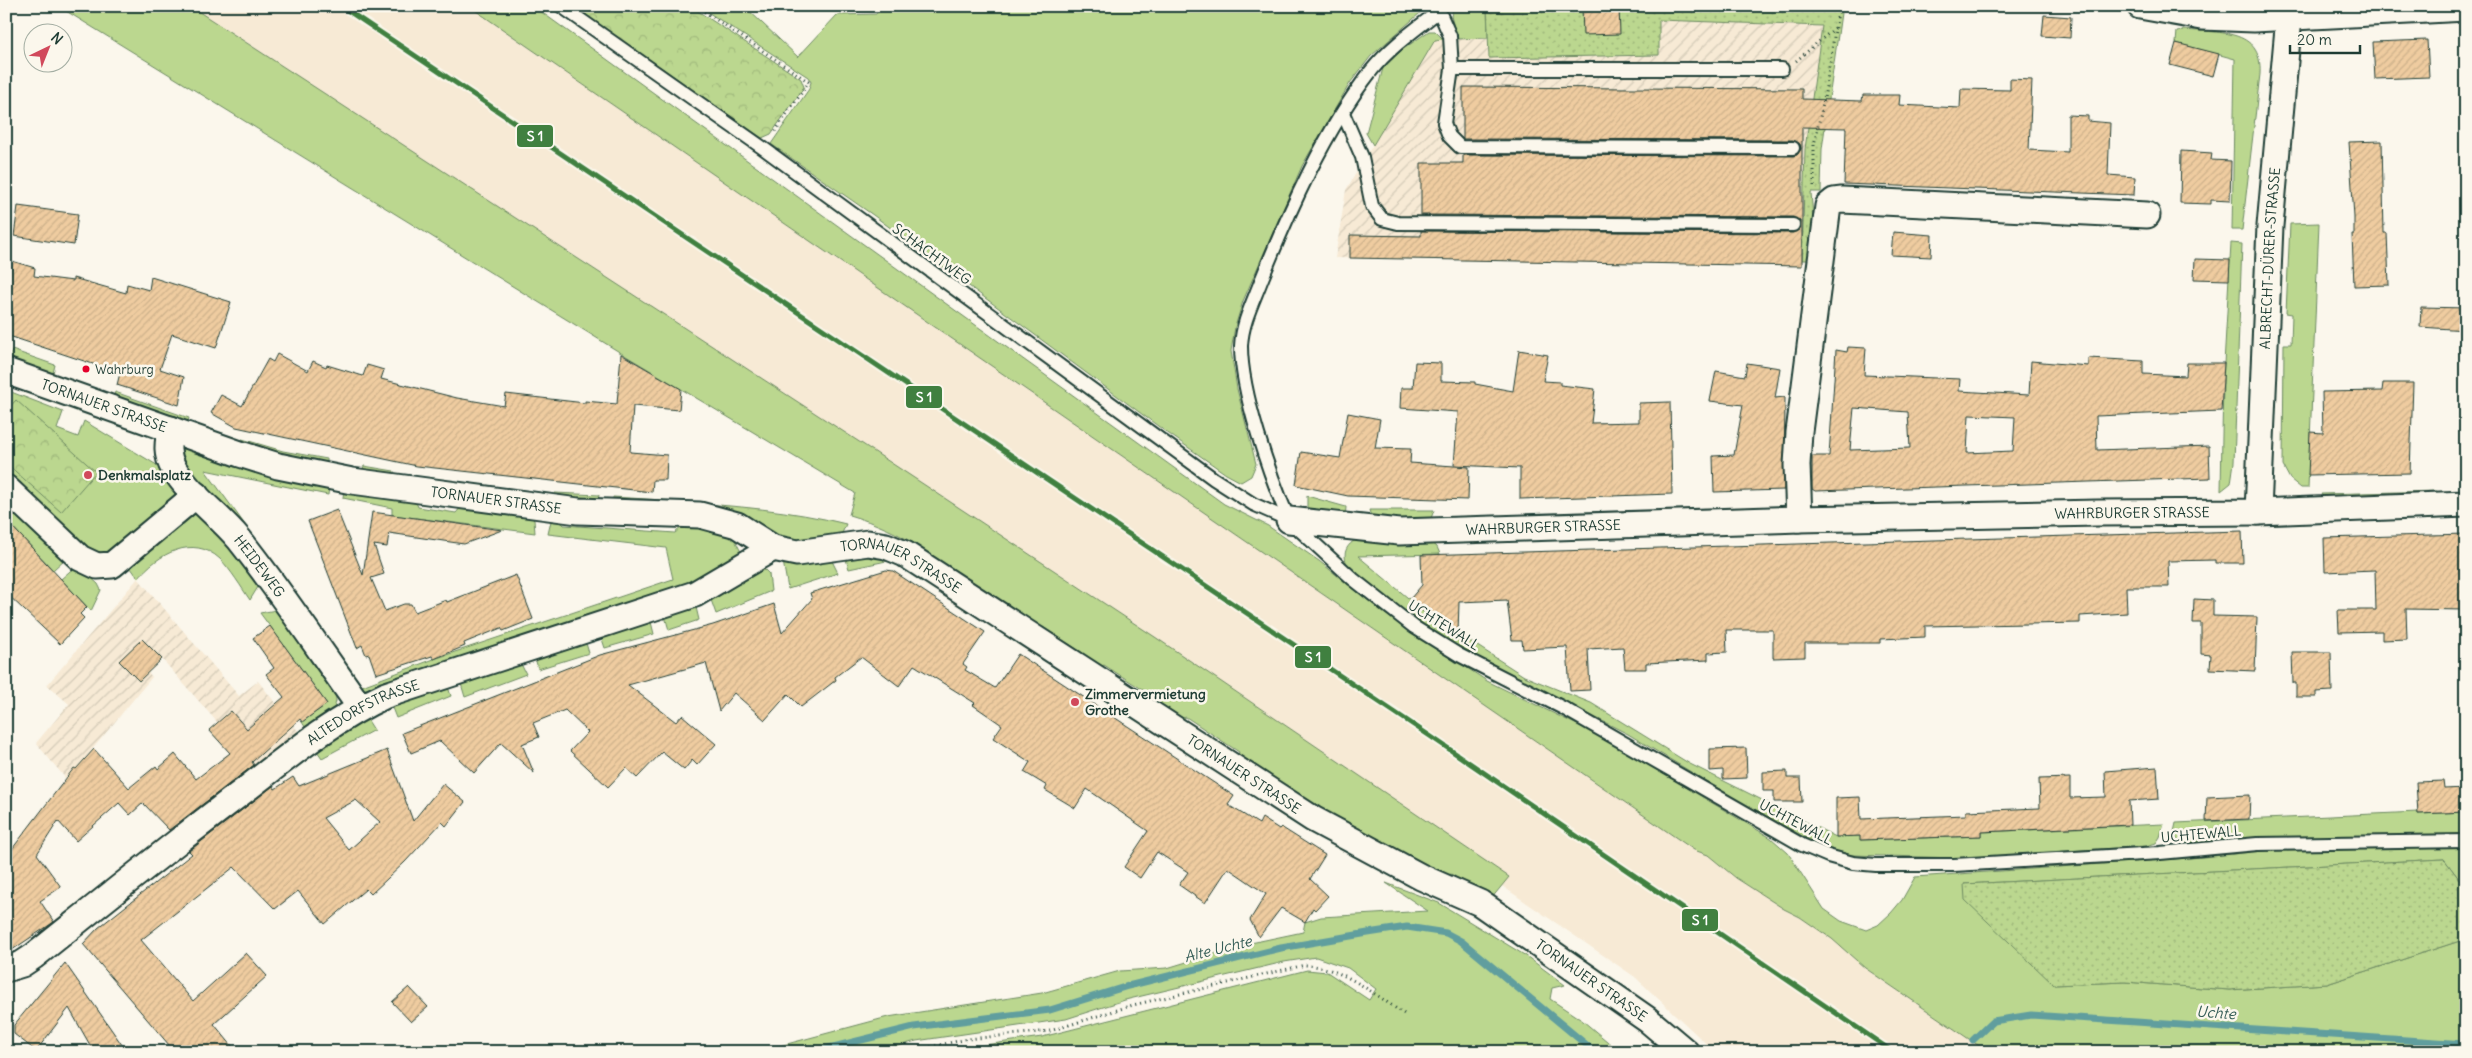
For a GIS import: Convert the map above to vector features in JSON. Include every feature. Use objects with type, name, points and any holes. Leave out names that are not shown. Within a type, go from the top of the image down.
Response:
[{"type":"street","points":[[2140,6],[2202,17],[2254,19],[2289,11],[2466,8]]},
{"type":"street","name":"ALBRECHT-DÜRER-STRASSE","points":[[2258,512],[2270,226],[2289,11]]},
{"type":"street","points":[[1799,519],[1797,464],[1799,432],[1825,213],[1828,206],[1834,201],[1842,200],[2147,215]]},
{"type":"street","name":"TORNAUER STRASSE","points":[[6,371],[278,466],[352,481],[578,511],[700,515],[737,525],[773,548],[798,553],[868,544],[886,546],[905,554],[1313,819],[1421,878],[1480,903],[1648,1020],[1686,1052]]},
{"type":"street","name":"HEIDEWEG","points":[[171,429],[166,444],[168,456],[174,469],[196,495],[237,537],[265,573],[360,707]]},
{"type":"street","points":[[6,488],[80,558],[97,566],[112,565],[196,495]]},
{"type":"street","name":"WAHRBURGER STRASSE","points":[[1289,520],[1399,532],[1799,519],[2098,512],[2258,512],[2466,504]]},
{"type":"street","name":"ALTEDORFSTRASSE","points":[[6,969],[22,964],[34,956],[169,847],[329,726],[360,707],[386,695],[695,594],[773,548]]},
{"type":"lane","name":"SCHACHTWEG","points":[[561,6],[763,148],[1214,479],[1253,504],[1289,520]]},
{"type":"lane","points":[[1289,520],[1275,489],[1242,371],[1241,344],[1247,314],[1270,259],[1313,168],[1343,113],[1372,70],[1389,52],[1440,8],[1450,36],[1452,69],[1444,123],[1449,136],[1460,147],[1793,148]]},
{"type":"lane","points":[[1452,69],[1782,69]]},
{"type":"lane","points":[[1343,113],[1362,156],[1372,206],[1382,219],[1398,223],[1793,226]]},
{"type":"lane","name":"UCHTEWALL","points":[[1289,520],[1353,579],[1414,627],[1459,654],[1563,708],[1802,845],[1828,856],[1853,863],[1876,865],[1954,865],[2160,853],[2257,844],[2466,841]]},
{"type":"path","points":[[696,6],[809,82],[763,148]]},
{"type":"path","points":[[1825,213],[1813,184],[1814,145],[1839,6]]},
{"type":"path","points":[[1782,69],[1836,28]]},
{"type":"path","points":[[906,1052],[968,1039],[1050,1031],[1134,1005],[1305,965],[1321,966],[1340,973],[1406,1015]]},
{"type":"shaded area","points":[[157,6],[469,6],[1694,850],[1708,855],[1736,878],[1832,939],[1865,968],[1988,1052],[1715,1052],[1635,977],[1061,584]]},
{"type":"shaded area","points":[[1658,20],[1822,26],[1805,149],[1802,266],[1335,258],[1346,190],[1435,40],[1488,38],[1489,58],[1658,55]]},
{"type":"shaded area","points":[[138,578],[239,696],[258,681],[299,732],[257,768],[162,659],[148,672],[152,677],[67,780],[36,743],[69,704],[47,685]]},
{"type":"green space","points":[[58,6],[190,6],[1155,637],[1509,877],[1491,899],[1451,874],[1435,879],[1236,760],[1239,752],[1186,717],[1177,721],[1159,710],[1156,698],[1104,665],[1097,669],[1084,661],[1083,653],[1043,627],[1038,629],[921,553],[923,549],[906,538],[849,515],[855,493],[621,353]]},
{"type":"green space","points":[[469,6],[533,6],[1224,504],[1268,526],[1319,561],[1385,614],[1487,681],[1602,737],[1771,838],[1788,853],[1824,909],[1841,921],[1866,930],[1878,925],[1902,900],[1915,877],[2203,857],[2272,850],[2466,847],[2466,888],[2444,859],[1964,884],[2054,985],[2125,982],[2229,990],[2327,984],[2466,939],[2466,1052],[1988,1052],[1865,968],[1832,939],[1736,878],[1708,855],[1694,850]]},
{"type":"green space","points":[[573,6],[690,6],[801,79],[804,87],[771,134],[762,138]]},
{"type":"green space","points":[[705,6],[744,6],[798,57],[837,15],[876,14],[883,6],[1428,6],[1371,56],[1350,83],[1302,166],[1243,301],[1235,327],[1231,351],[1237,389],[1256,464],[1251,476],[1241,482],[1226,474],[1162,429],[873,215],[771,144],[809,89],[811,82],[808,77],[703,9]]},
{"type":"green space","points":[[1454,6],[1487,6],[1488,38],[1457,39],[1451,16]]},
{"type":"green space","points":[[1487,6],[1842,6],[1822,149],[1821,192],[1811,192],[1815,244],[1811,260],[1802,260],[1805,149],[1822,26],[1659,20],[1659,55],[1489,58]]},
{"type":"green space","points":[[1429,31],[1435,31],[1443,39],[1435,40],[1373,145],[1366,133],[1383,68],[1402,50]]},
{"type":"green space","points":[[2177,31],[2223,33],[2246,40],[2254,48],[2259,59],[2260,74],[2242,230],[2232,230],[2235,59],[2176,43]]},
{"type":"green space","points":[[2319,223],[2308,488],[2301,488],[2290,479],[2283,466],[2284,344],[2291,344],[2292,314],[2286,313],[2290,224]]},
{"type":"green space","points":[[2231,243],[2242,244],[2234,462],[2231,483],[2221,491],[2223,381]]},
{"type":"green space","points":[[12,350],[55,365],[52,377],[8,361]]},
{"type":"green space","name":"Denkmalsplatz","points":[[6,390],[63,412],[57,429],[78,437],[84,421],[165,470],[180,493],[176,502],[99,559],[6,481]]},
{"type":"green space","points":[[115,392],[189,418],[187,425],[113,399]]},
{"type":"green space","points":[[16,400],[96,472],[61,512],[6,463],[6,411]]},
{"type":"green space","points":[[242,439],[283,451],[327,459],[327,466],[241,445]]},
{"type":"green space","points":[[188,446],[329,487],[328,495],[205,470],[319,626],[309,628],[178,454]]},
{"type":"green space","points":[[364,466],[394,471],[393,477],[362,471]]},
{"type":"green space","points":[[344,488],[415,500],[418,507],[456,513],[462,506],[530,516],[534,520],[535,533],[392,515],[392,508],[343,498]]},
{"type":"green space","points":[[2437,491],[2434,498],[2326,501],[2321,494]]},
{"type":"green space","points":[[555,493],[599,495],[598,501],[555,497]]},
{"type":"green space","points":[[1307,496],[1346,507],[1345,520],[1307,513]]},
{"type":"green space","points":[[613,497],[663,500],[662,507],[613,503]]},
{"type":"green space","points":[[678,502],[784,512],[846,524],[840,538],[798,543],[678,508]]},
{"type":"green space","points":[[15,504],[67,557],[53,570],[6,520],[6,514]]},
{"type":"green space","points":[[1369,510],[1434,510],[1430,521],[1372,520]]},
{"type":"green space","points":[[199,512],[213,522],[258,587],[250,600],[220,559],[210,552],[199,548],[176,550],[155,561],[138,578],[126,561],[189,514]]},
{"type":"green space","points":[[552,517],[558,518],[564,525],[675,533],[683,526],[715,529],[733,536],[741,552],[740,559],[716,577],[374,689],[358,689],[341,673],[345,663],[362,686],[434,659],[673,579],[666,548],[548,534]]},
{"type":"green space","points":[[1359,538],[1430,541],[1437,547],[1440,554],[1358,556],[1426,613],[1524,676],[1591,703],[1690,764],[1836,837],[1860,836],[1861,840],[1981,836],[1981,832],[2164,824],[2160,837],[2156,843],[2146,846],[1958,858],[1851,855],[1827,849],[1754,810],[1628,734],[1445,642],[1348,567],[1345,558],[1346,550]]},
{"type":"green space","points":[[863,553],[891,560],[849,569],[845,556]]},
{"type":"green space","points":[[831,559],[838,573],[788,589],[783,561]]},
{"type":"green space","points":[[77,565],[98,584],[101,590],[91,611],[61,579]]},
{"type":"green space","points":[[761,566],[769,574],[771,591],[716,614],[710,597],[739,584]]},
{"type":"green space","points":[[695,603],[699,620],[669,630],[664,613]]},
{"type":"green space","points":[[276,610],[321,669],[334,693],[336,701],[332,711],[326,719],[309,733],[302,722],[327,704],[260,613]]},
{"type":"green space","points":[[650,618],[654,634],[605,648],[600,633]]},
{"type":"green space","points":[[584,637],[589,653],[538,669],[534,653]]},
{"type":"green space","points":[[518,658],[526,674],[465,697],[459,677]]},
{"type":"green space","points":[[446,681],[451,696],[396,718],[389,700]]},
{"type":"green space","points":[[364,714],[374,730],[322,758],[315,748]]},
{"type":"green space","points":[[2418,812],[2418,814],[2466,812],[2466,837],[2194,846],[2177,840],[2174,832],[2176,823]]},
{"type":"green space","points":[[2444,859],[2466,888],[2466,939],[2327,984],[2229,990],[2125,982],[2054,985],[1965,900],[1964,884]]},
{"type":"green space","points":[[1386,883],[1439,903],[1526,956],[1565,985],[1552,988],[1550,999],[1583,1021],[1620,1052],[934,1052],[1042,1037],[1307,970],[1327,972],[1369,1000],[1376,989],[1348,968],[1316,957],[1284,962],[1125,1000],[1066,1019],[916,1041],[878,1052],[757,1052],[888,1017],[1042,993],[1120,971],[1167,968],[1246,944],[1303,932],[1305,922],[1321,917],[1428,911]]},
{"type":"building","points":[[1619,6],[1620,34],[1583,35],[1582,7]]},
{"type":"building","points":[[2044,15],[2071,17],[2070,38],[2042,36]]},
{"type":"building","points":[[2427,40],[2429,77],[2375,79],[2373,42]]},
{"type":"building","points":[[2176,43],[2219,54],[2213,76],[2170,65]]},
{"type":"building","points":[[2010,79],[2032,80],[2029,150],[2068,152],[2068,115],[2088,116],[2088,121],[2110,123],[2108,175],[2135,177],[2134,195],[1844,184],[1846,128],[1802,127],[1802,266],[1350,258],[1350,235],[1421,236],[1421,231],[1793,233],[1800,229],[1800,221],[1793,217],[1421,215],[1421,163],[1463,163],[1463,155],[1793,156],[1797,155],[1801,149],[1800,144],[1793,140],[1463,139],[1463,87],[1802,89],[1802,99],[1862,101],[1863,95],[1900,95],[1899,105],[1960,108],[1961,89],[2010,90]]},
{"type":"building","points":[[2382,141],[2384,233],[2387,233],[2389,285],[2354,286],[2352,234],[2354,234],[2354,217],[2349,142]]},
{"type":"building","points":[[2181,151],[2212,153],[2211,160],[2231,161],[2230,201],[2211,200],[2211,204],[2180,203]]},
{"type":"building","points":[[18,206],[78,214],[74,245],[14,236]]},
{"type":"building","points":[[1893,232],[1932,235],[1931,257],[1891,255]]},
{"type":"building","points":[[2195,259],[2230,260],[2229,280],[2194,279]]},
{"type":"building","points":[[12,261],[35,268],[34,276],[73,281],[73,278],[126,293],[127,284],[149,290],[151,277],[231,302],[216,348],[172,334],[160,369],[184,377],[179,405],[117,385],[120,373],[6,335],[6,277],[10,278]]},
{"type":"building","points":[[2421,307],[2466,308],[2466,330],[2420,327]]},
{"type":"building","points":[[1848,347],[1866,348],[1864,375],[1960,379],[1959,391],[2029,395],[2031,361],[2088,366],[2088,358],[2143,361],[2143,374],[2186,376],[2187,363],[2224,363],[2221,411],[2096,416],[2097,450],[2209,446],[2210,478],[1815,491],[1812,489],[1812,456],[1829,456],[1836,350],[1847,352]],"holes":[[[1854,408],[1908,412],[1910,448],[1850,450]],[[1969,415],[2015,417],[2013,451],[1967,453]]]},
{"type":"building","points":[[1519,350],[1548,355],[1543,381],[1560,382],[1560,385],[1595,389],[1591,423],[1639,422],[1639,403],[1670,402],[1672,494],[1520,499],[1520,468],[1454,465],[1458,412],[1400,408],[1401,388],[1413,388],[1415,362],[1441,363],[1441,381],[1475,382],[1475,384],[1513,391]]},
{"type":"building","points":[[277,354],[308,371],[313,361],[326,367],[327,365],[363,376],[367,365],[384,370],[381,379],[457,398],[504,406],[506,394],[585,403],[585,401],[617,404],[621,354],[681,389],[679,410],[633,406],[630,452],[667,455],[666,480],[653,480],[652,492],[417,466],[236,427],[211,413],[221,395],[242,406],[268,359],[273,362]]},
{"type":"building","points":[[1747,363],[1780,368],[1775,398],[1785,397],[1784,490],[1714,492],[1713,456],[1734,455],[1743,405],[1710,401],[1716,371],[1745,376]]},
{"type":"building","points":[[2383,383],[2413,383],[2410,473],[2308,475],[2310,432],[2323,433],[2322,392],[2382,391]]},
{"type":"building","points":[[1348,413],[1380,419],[1375,448],[1411,449],[1410,463],[1469,467],[1468,500],[1348,496],[1296,485],[1301,452],[1340,458]]},
{"type":"building","points":[[337,510],[363,575],[372,512],[502,530],[464,544],[389,533],[387,547],[374,545],[384,574],[371,578],[385,611],[404,604],[411,604],[415,612],[446,600],[447,602],[516,575],[533,619],[503,631],[501,628],[464,643],[465,646],[434,659],[432,656],[376,674],[369,654],[366,655],[362,645],[357,648],[308,521]]},
{"type":"building","points":[[6,520],[87,607],[80,614],[84,618],[60,644],[6,593]]},
{"type":"building","points":[[2242,531],[2243,563],[2215,563],[2215,560],[2168,561],[2169,587],[2126,587],[2127,613],[2080,616],[2080,623],[1925,626],[1925,637],[1880,639],[1880,643],[1805,643],[1805,657],[1773,658],[1773,630],[1726,630],[1727,652],[1708,653],[1708,660],[1646,663],[1646,669],[1625,669],[1623,647],[1588,649],[1590,690],[1570,691],[1567,647],[1523,649],[1522,640],[1512,640],[1507,600],[1459,602],[1458,633],[1425,613],[1410,599],[1422,585],[1421,555]]},
{"type":"building","points":[[2466,534],[2464,610],[2406,609],[2407,639],[2382,640],[2382,631],[2339,632],[2338,610],[2376,610],[2375,570],[2325,572],[2324,538]]},
{"type":"building","points":[[886,570],[893,571],[985,632],[963,664],[967,667],[965,670],[995,688],[1018,654],[1234,796],[1228,805],[1259,824],[1262,818],[1279,829],[1281,827],[1325,855],[1310,879],[1328,896],[1315,910],[1313,908],[1305,922],[1281,908],[1259,937],[1250,920],[1266,894],[1228,868],[1205,903],[1179,885],[1188,872],[1157,852],[1140,878],[1124,867],[1148,831],[1087,789],[1075,808],[1045,790],[1047,786],[1024,772],[1030,762],[993,738],[1002,725],[973,705],[975,703],[914,665],[899,686],[861,657],[835,677],[836,680],[801,707],[788,694],[765,720],[734,693],[719,711],[706,663],[628,685],[676,722],[682,715],[716,744],[697,765],[692,760],[684,770],[662,752],[637,778],[626,768],[608,787],[570,751],[588,732],[565,710],[533,723],[539,737],[522,744],[534,773],[501,743],[474,773],[440,741],[411,753],[402,733],[600,655],[713,625],[774,604],[782,633],[812,599],[810,593]]},
{"type":"building","points":[[2194,599],[2213,600],[2213,616],[2257,617],[2255,671],[2210,669],[2211,655],[2201,654],[2201,623],[2193,623]]},
{"type":"building","points":[[270,626],[327,704],[302,722],[300,719],[252,762],[254,765],[169,830],[143,803],[130,815],[119,803],[76,841],[58,821],[37,854],[61,887],[40,901],[54,922],[6,954],[6,857],[74,768],[76,769],[94,749],[129,788],[156,766],[158,769],[175,754],[196,779],[230,753],[209,730],[231,711],[247,729],[284,697],[266,674],[274,668],[253,638]]},
{"type":"building","points":[[142,639],[162,659],[139,681],[119,661]]},
{"type":"building","points":[[2292,652],[2331,652],[2332,691],[2316,692],[2316,697],[2296,697],[2296,683],[2293,683]]},
{"type":"building","points":[[1746,748],[1747,778],[1723,779],[1723,770],[1710,771],[1710,749]]},
{"type":"building","points":[[387,750],[413,821],[443,784],[465,802],[446,826],[442,822],[405,862],[371,894],[366,889],[325,924],[298,891],[275,909],[234,867],[141,940],[193,1001],[246,953],[267,976],[214,1024],[237,1052],[175,1052],[83,944],[98,928],[192,854],[189,851],[273,786],[275,789],[293,777],[299,786]],"holes":[[[356,800],[380,822],[349,850],[323,818]]]},
{"type":"building","points":[[2157,767],[2159,799],[2129,801],[2130,825],[1981,832],[1981,836],[1860,840],[1860,836],[1836,837],[1836,798],[1860,797],[1861,819],[1966,815],[1966,811],[2040,808],[2039,779],[2070,778],[2070,798],[2106,797],[2105,771]]},
{"type":"building","points":[[1787,771],[1787,778],[1801,778],[1802,802],[1774,802],[1774,791],[1763,791],[1763,772]]},
{"type":"building","points":[[2443,781],[2444,789],[2466,788],[2466,812],[2418,814],[2416,782]]},
{"type":"building","points":[[2250,795],[2249,819],[2206,821],[2207,797]]},
{"type":"building","points":[[65,963],[127,1052],[94,1052],[69,1008],[36,1051],[14,1034],[14,1025]]},
{"type":"building","points":[[409,987],[428,1007],[411,1022],[392,1002]]},
{"type":"waterway","name":"Alte Uchte","points":[[813,1052],[914,1027],[1050,1010],[1128,986],[1281,948],[1407,927],[1446,933],[1461,941],[1595,1052]]},
{"type":"waterway","name":"Uchte","points":[[1973,1040],[1993,1021],[2031,1015],[2466,1044]]},
{"type":"transit line","points":[[341,6],[1430,736],[1893,1052]]},
{"type":"place","name":"Wahrburg","points":[[86,369]]},
{"type":"place","name":"Denkmalsplatz","points":[[88,475]]},
{"type":"place","name":"Zimmervermietung Grothe","points":[[1075,702]]}]
